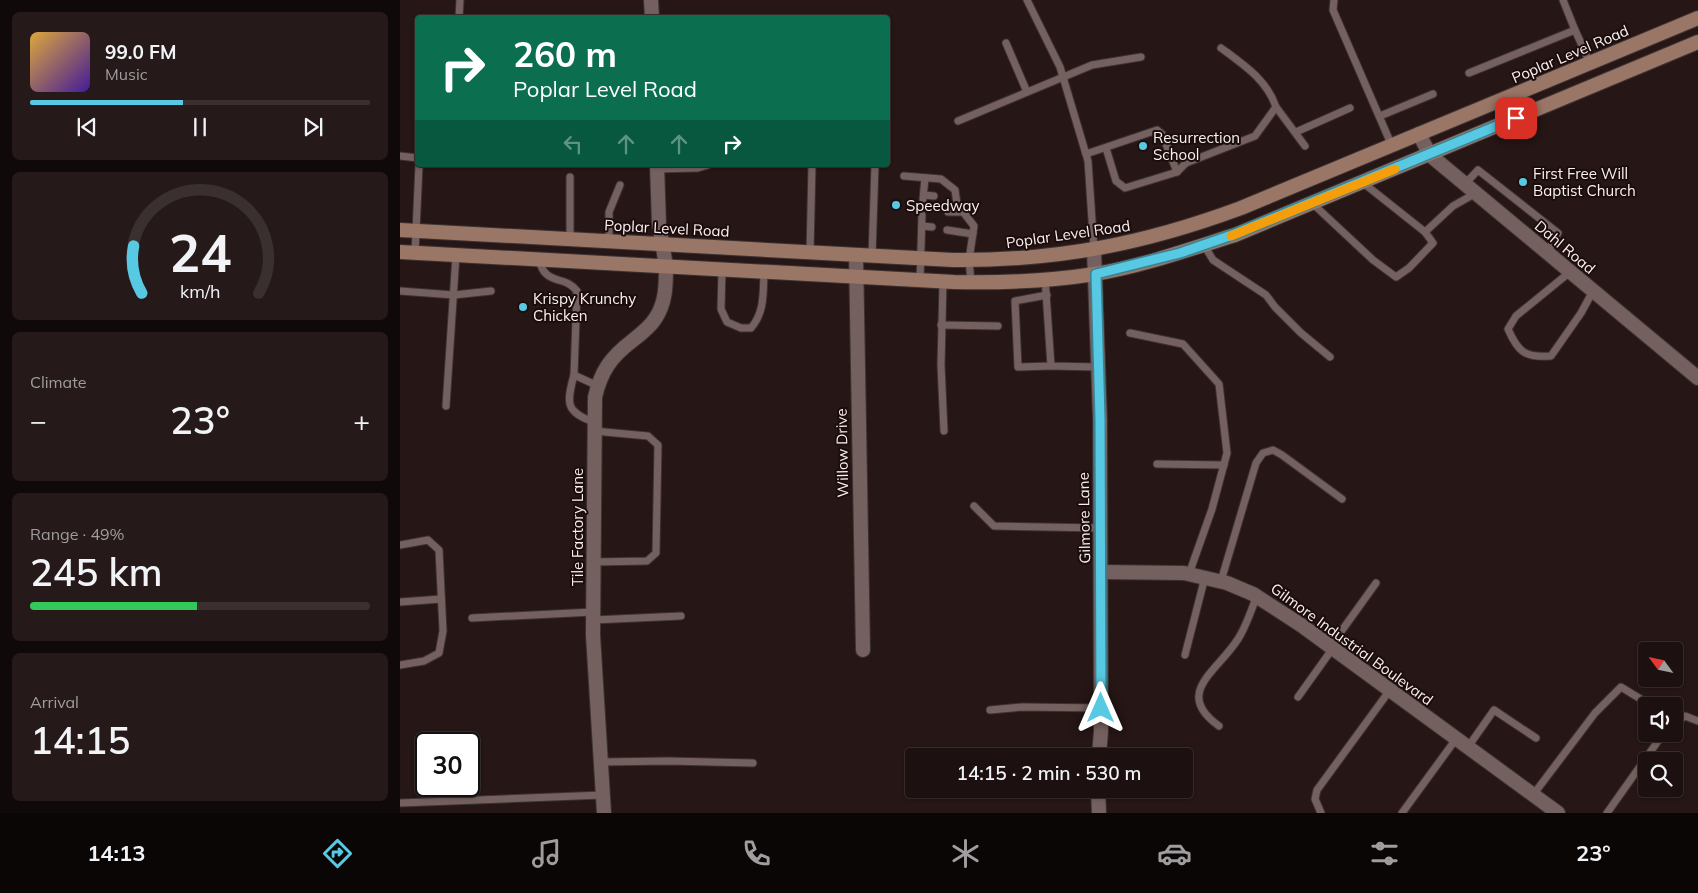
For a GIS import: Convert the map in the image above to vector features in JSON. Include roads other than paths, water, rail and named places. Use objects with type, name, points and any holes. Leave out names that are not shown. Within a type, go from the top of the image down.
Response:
[{"type":"main road","name":"Poplar Level Road","points":[[400,230],[969,260],[1043,257],[1094,250],[1188,228],[1242,208],[1698,18]]},
{"type":"main road","points":[[400,252],[970,282],[1096,274],[1204,245],[1430,155],[1698,42]]},
{"type":"street","points":[[651,0],[652,15]]},
{"type":"street","name":"Dahl Road","points":[[1419,134],[1430,155],[1698,378]]},
{"type":"street","name":"Tile Factory Lane","points":[[604,813],[593,616],[594,426],[598,386],[609,360],[655,320],[663,302],[666,286],[666,266],[659,224],[657,167]]},
{"type":"street","name":"Gilmore Lane","points":[[1094,250],[1101,572],[1099,748]]},
{"type":"street","name":"Willow Drive","points":[[856,255],[863,650]]},
{"type":"street","name":"Gilmore Industrial Boulevard","points":[[1101,572],[1140,571],[1189,574],[1221,581],[1257,596],[1331,647],[1558,813]]},
{"type":"street","points":[[1098,798],[1098,813]]},
{"type":"lane","points":[[459,15],[460,0]]},
{"type":"lane","points":[[1027,0],[1063,77],[1086,154],[1094,250]]},
{"type":"lane","points":[[1334,0],[1333,10],[1392,146]]},
{"type":"lane","points":[[1564,0],[1590,64]]},
{"type":"lane","points":[[1469,73],[1576,30]]},
{"type":"lane","points":[[1006,43],[1027,92]]},
{"type":"lane","points":[[1222,48],[1255,74],[1272,94],[1276,107],[1305,146]]},
{"type":"lane","points":[[958,121],[1092,65],[1141,57]]},
{"type":"lane","points":[[1380,116],[1433,94]]},
{"type":"lane","points":[[1106,148],[1116,181],[1125,188],[1177,172],[1186,163],[1256,136],[1276,107]]},
{"type":"lane","points":[[1296,132],[1350,108]]},
{"type":"lane","points":[[1086,154],[1157,130],[1162,134],[1177,172]]},
{"type":"lane","points":[[400,156],[415,158]]},
{"type":"lane","points":[[414,253],[419,167]]},
{"type":"lane","points":[[657,167],[701,167]]},
{"type":"lane","points":[[810,252],[812,167]]},
{"type":"lane","points":[[872,256],[875,167]]},
{"type":"lane","points":[[1425,232],[1471,189],[1478,170],[1558,233],[1547,253]]},
{"type":"lane","points":[[904,176],[941,179],[956,190],[952,198],[974,226],[969,260],[970,282]]},
{"type":"lane","points":[[570,177],[570,239]]},
{"type":"lane","points":[[924,178],[923,197],[934,196]]},
{"type":"lane","points":[[1312,203],[1373,260],[1396,277],[1410,268],[1433,243],[1425,232],[1362,182]]},
{"type":"lane","points":[[609,241],[608,212],[620,185]]},
{"type":"lane","points":[[948,212],[963,212]]},
{"type":"lane","points":[[920,280],[922,215]]},
{"type":"lane","points":[[922,226],[932,228]]},
{"type":"lane","points":[[946,230],[973,234]]},
{"type":"lane","points":[[1204,245],[1213,260],[1266,294],[1275,307],[1330,358]]},
{"type":"lane","points":[[446,406],[456,255]]},
{"type":"lane","points":[[539,260],[547,276],[574,286],[577,291],[574,376],[569,404],[571,411],[594,426],[648,436],[658,445],[656,553],[647,561],[593,562]]},
{"type":"lane","points":[[722,270],[721,309],[727,322],[742,328],[751,328],[761,310],[764,272]]},
{"type":"lane","points":[[1570,272],[1516,316],[1508,329],[1516,348],[1533,357],[1550,356],[1581,313],[1593,291]]},
{"type":"lane","points":[[1045,278],[1051,366]]},
{"type":"lane","points":[[943,281],[941,325],[944,430]]},
{"type":"lane","points":[[400,290],[454,295],[491,291]]},
{"type":"lane","points":[[1047,295],[1015,301],[1018,367],[1098,367]]},
{"type":"lane","points":[[941,325],[998,326]]},
{"type":"lane","points":[[1130,333],[1183,344],[1219,384],[1227,453],[1212,509],[1189,574]]},
{"type":"lane","points":[[574,376],[598,386]]},
{"type":"lane","points":[[1221,581],[1256,463],[1263,453],[1273,450],[1282,455],[1342,499]]},
{"type":"lane","points":[[1157,464],[1224,465]]},
{"type":"lane","points":[[974,506],[994,526],[1100,528]]},
{"type":"lane","points":[[400,545],[428,540],[439,550],[442,631],[439,653],[424,661],[400,665]]},
{"type":"lane","points":[[1185,655],[1205,578]]},
{"type":"lane","points":[[1298,697],[1376,583]]},
{"type":"lane","points":[[1220,726],[1205,716],[1199,707],[1198,691],[1239,638],[1257,596]]},
{"type":"lane","points":[[400,602],[441,599]]},
{"type":"lane","points":[[472,618],[681,616]]},
{"type":"lane","points":[[1533,795],[1595,713],[1620,687],[1638,698]]},
{"type":"lane","points":[[1321,813],[1315,799],[1317,790],[1390,690]]},
{"type":"lane","points":[[990,710],[1022,707],[1101,708]]},
{"type":"lane","points":[[1402,813],[1462,743],[1494,710],[1536,738]]},
{"type":"lane","points":[[1683,718],[1686,716],[1698,722]]},
{"type":"lane","points":[[1607,813],[1657,742]]},
{"type":"lane","points":[[601,762],[754,763]]},
{"type":"lane","points":[[400,803],[603,795]]},
{"type":"place","name":"Resurrection School","points":[[1143,146]]},
{"type":"place","name":"First Free Will Baptist Church","points":[[1523,182]]},
{"type":"place","name":"Speedway","points":[[896,205]]},
{"type":"place","name":"Krispy Krunchy Chicken","points":[[523,307]]}]
